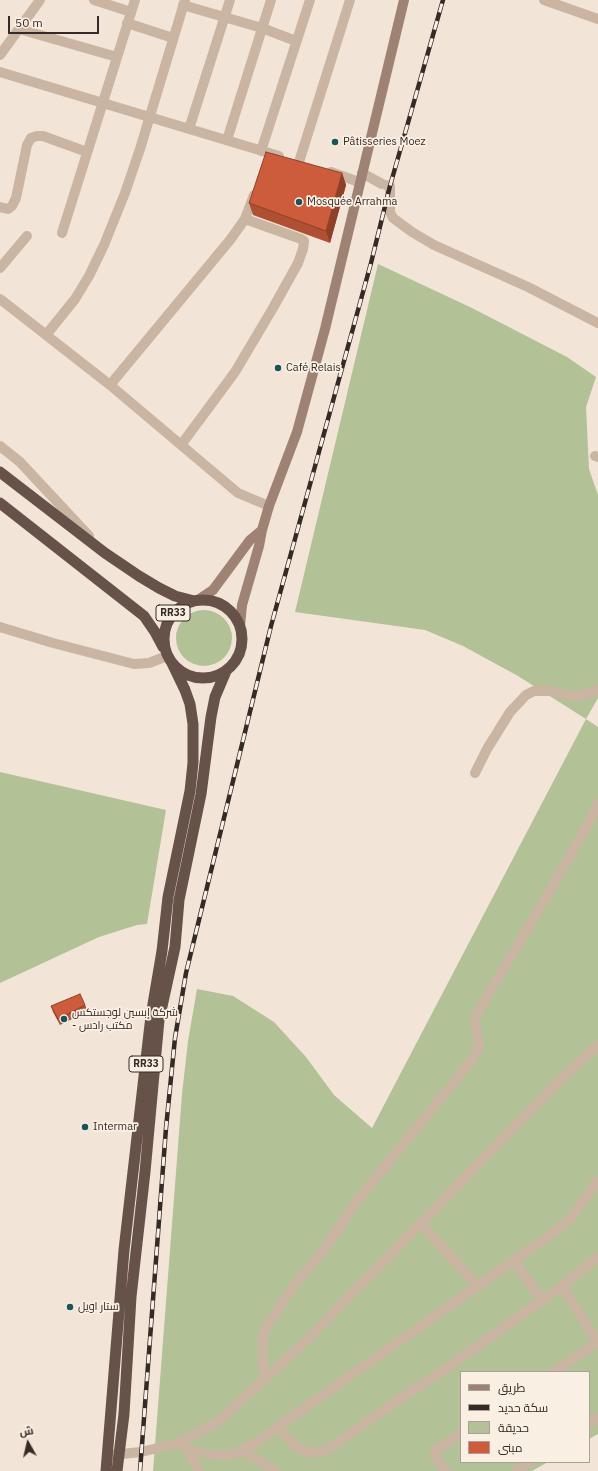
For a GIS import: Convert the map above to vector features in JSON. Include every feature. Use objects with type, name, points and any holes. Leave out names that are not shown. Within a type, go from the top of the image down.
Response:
[{"type":"highway","points":[[0,472],[105,553],[159,588],[175,596],[196,600]]},
{"type":"highway","points":[[0,503],[144,616],[155,632],[168,656],[180,671],[191,677],[203,678],[215,676],[226,671]]},
{"type":"highway","name":"RR33","points":[[106,1471],[113,1455],[124,1414],[131,1297],[145,1172],[159,1020],[175,947],[179,900],[201,794],[215,697],[226,671],[232,665],[241,650],[242,634],[240,626],[235,616],[218,602],[196,600],[186,603],[178,608],[171,615],[167,623],[163,641],[168,656],[185,690],[190,704],[193,724],[193,763],[190,791],[168,898],[162,951],[151,1016],[124,1250],[113,1455],[117,1471]]},
{"type":"main road","name":"RR33","points":[[240,626],[242,605],[259,546],[262,530],[269,506],[297,432],[307,395],[342,260],[404,0]]},
{"type":"main road","name":"RR33","points":[[196,600],[213,590],[250,540],[262,530]]},
{"type":"street","points":[[0,55],[40,0]]},
{"type":"street","points":[[94,0],[132,12]]},
{"type":"street","points":[[62,233],[135,0]]},
{"type":"street","points":[[189,130],[230,0]]},
{"type":"street","points":[[227,140],[271,0]]},
{"type":"street","points":[[264,154],[296,41],[310,0]]},
{"type":"street","points":[[0,72],[149,116],[189,130],[227,140],[264,154],[296,161],[350,0]]},
{"type":"street","points":[[544,0],[598,19]]},
{"type":"street","points":[[46,335],[75,299],[89,276],[104,245],[125,193],[140,149],[184,3],[262,28],[296,41]]},
{"type":"street","points":[[127,22],[173,38]]},
{"type":"street","points":[[19,29],[117,57]]},
{"type":"street","points":[[0,207],[8,209],[12,206],[16,198],[28,145],[31,138],[44,136],[87,152]]},
{"type":"street","points":[[322,169],[361,177],[390,186],[390,212],[393,218],[412,232],[598,323]]},
{"type":"street","points":[[110,385],[210,265],[244,219],[257,187]]},
{"type":"street","points":[[181,445],[235,372],[298,263],[303,250],[304,241],[301,239],[244,219]]},
{"type":"street","points":[[0,268],[27,236]]},
{"type":"street","points":[[0,299],[110,385],[238,493],[269,506]]},
{"type":"street","points":[[0,446],[20,462],[105,553]]},
{"type":"street","points":[[0,627],[53,643],[134,664],[149,663],[168,656]]},
{"type":"street","points":[[475,772],[510,712],[526,694],[534,691],[581,696],[598,690]]},
{"type":"street","points":[[264,1380],[262,1352],[263,1336],[268,1324],[298,1280],[320,1255],[357,1201],[474,1056],[479,1046],[475,1019],[478,1012],[575,848],[598,804]]},
{"type":"street","points":[[183,1446],[219,1421],[306,1341],[556,1084],[598,1045]]},
{"type":"street","points":[[113,1455],[183,1446],[214,1455],[232,1454],[255,1443],[557,1230],[571,1218],[598,1180]]},
{"type":"street","points":[[420,1223],[478,1286]]},
{"type":"street","points":[[277,1428],[298,1448],[311,1453],[322,1452],[444,1370],[542,1301],[598,1257]]},
{"type":"street","points":[[514,1260],[542,1301]]},
{"type":"street","points":[[555,1371],[598,1343],[562,1286]]},
{"type":"street","points":[[446,1471],[435,1457],[436,1450],[460,1433]]},
{"type":"street","points":[[183,1446],[199,1471]]},
{"type":"street","points":[[242,1450],[275,1471]]},
{"type":"street","points":[[517,1471],[529,1463]]},
{"type":"green space","points":[[378,264],[472,308],[567,357],[596,377],[586,407],[589,469],[598,495],[598,698],[586,719],[518,676],[463,646],[425,630],[295,612]]},
{"type":"green space","points":[[204,610],[215,612],[224,618],[230,627],[232,638],[230,649],[224,658],[215,664],[204,666],[193,664],[184,658],[178,649],[176,638],[178,627],[184,618],[193,612]]},
{"type":"green space","points":[[586,719],[598,727],[598,1434],[590,1438],[590,1371],[460,1371],[460,1463],[546,1463],[532,1471],[153,1471],[182,1094],[188,1041],[197,989],[233,996],[274,1022],[306,1057],[334,1095],[372,1128]]},
{"type":"green space","points":[[0,772],[166,810],[147,924],[137,925],[99,937],[0,983]]},
{"type":"building","name":"Mosquée Arrahma","points":[[266,152],[342,173],[326,231],[249,203]]},
{"type":"building","points":[[80,994],[85,1005],[58,1019],[51,1006]]},
{"type":"railway","points":[[140,1471],[166,1128],[175,1038],[186,973],[271,626],[371,263],[390,186],[443,0]]},
{"type":"place","name":"Pâtisseries Moez","points":[[335,142]]},
{"type":"place","name":"Mosquée Arrahma","points":[[299,202]]},
{"type":"place","name":"Café Relais","points":[[278,368]]},
{"type":"place","name":"شركة إبسين لوجستكس - مكتب رادس","points":[[64,1019]]},
{"type":"place","name":"Intermar","points":[[85,1127]]},
{"type":"place","name":"ستار اويل","points":[[70,1307]]}]
